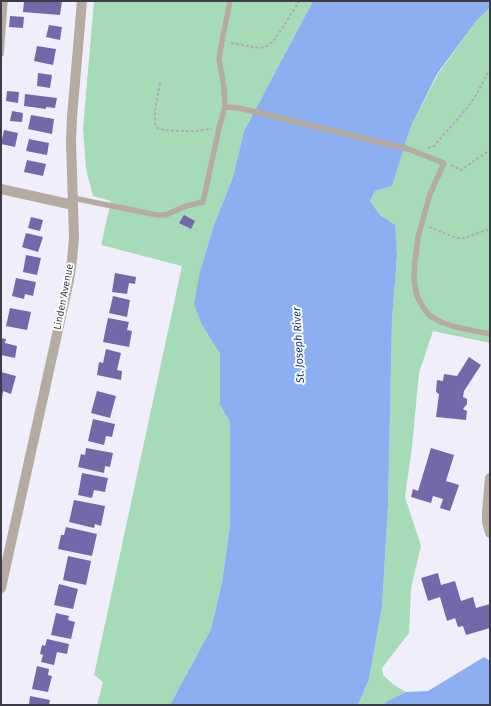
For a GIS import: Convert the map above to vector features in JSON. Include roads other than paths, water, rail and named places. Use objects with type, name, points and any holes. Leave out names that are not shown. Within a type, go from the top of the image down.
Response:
[{"type":"street","name":"Linden Avenue","points":[[1,588],[5,549],[69,280],[74,238],[71,142],[72,117],[82,1]]},
{"type":"street","points":[[1,189],[73,202]]},
{"type":"street","points":[[490,478],[487,522],[490,533]]},
{"type":"lane","points":[[1,54],[5,1]]},
{"type":"lane","points":[[73,202],[157,215],[166,215],[186,206],[203,202],[225,107],[224,87],[219,59],[230,1]]},
{"type":"lane","points":[[225,107],[239,108],[408,149],[444,163],[430,194],[418,237],[414,279],[417,296],[429,315],[441,322],[456,327],[490,334]]},
{"type":"water","name":"St. Joseph River","points":[[313,1],[490,1],[490,8],[477,20],[437,74],[411,126],[392,186],[375,191],[370,201],[380,215],[395,225],[397,256],[392,320],[388,506],[382,607],[369,679],[358,705],[170,705],[211,629],[222,582],[230,526],[230,422],[220,405],[220,354],[202,325],[194,304],[200,271],[214,225],[233,177],[244,131]]},
{"type":"water","points":[[484,657],[490,661],[490,705],[383,705],[387,701],[406,692],[428,691]]}]
